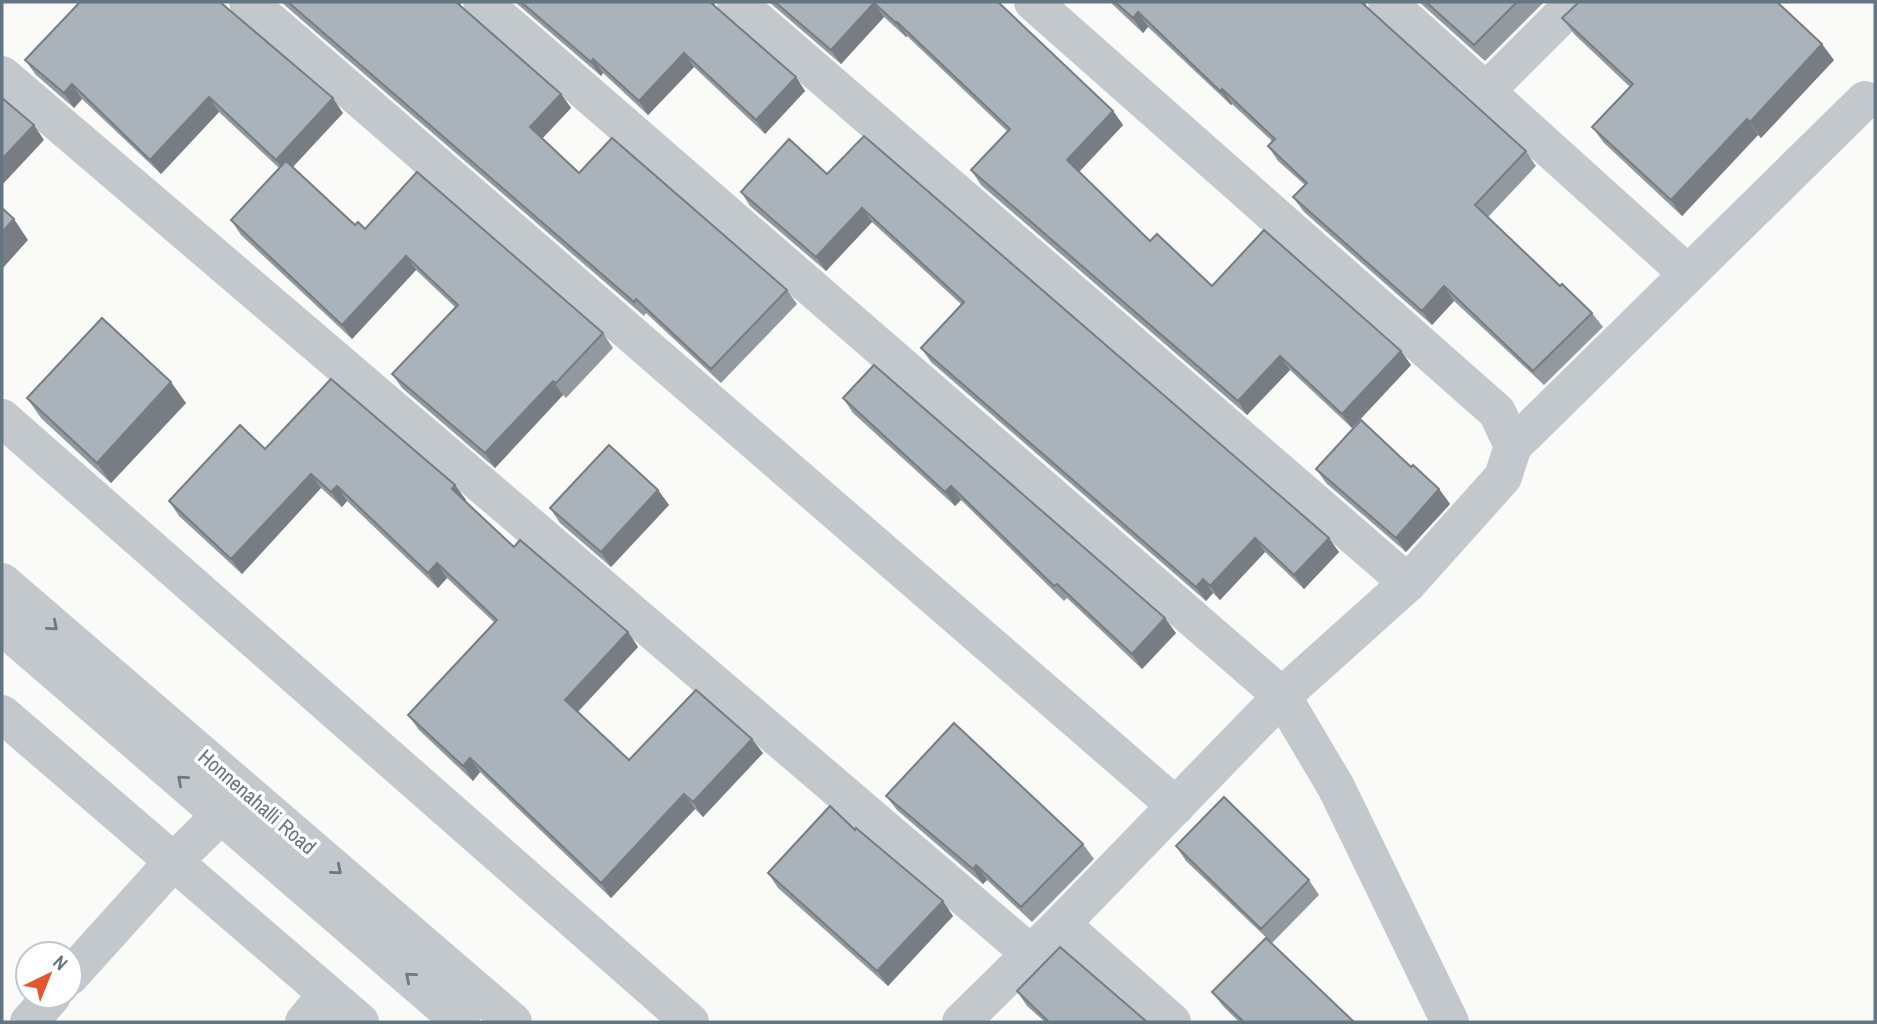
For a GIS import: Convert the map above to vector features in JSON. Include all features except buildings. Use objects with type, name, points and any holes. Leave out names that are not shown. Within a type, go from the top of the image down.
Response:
[{"type":"street","points":[[248,2],[1176,806]]},
{"type":"street","points":[[482,2],[1282,696],[1336,787],[1450,1022]]},
{"type":"street","points":[[736,2],[1408,583]]},
{"type":"street","points":[[1033,2],[1497,412],[1513,446]]},
{"type":"street","points":[[1387,2],[1688,274]]},
{"type":"street","points":[[1486,91],[1574,2]]},
{"type":"street","points":[[2,75],[1031,954]]},
{"type":"street","points":[[961,1022],[1031,954],[1282,696],[1408,583],[1503,477],[1513,446],[1865,100]]},
{"type":"street","points":[[2,418],[690,1022]]},
{"type":"street","name":"Honnenahalli Road","points":[[2,582],[513,1022]]},
{"type":"street","name":"Honnenahalli Road","points":[[2,626],[461,1022]]},
{"type":"street","points":[[2,714],[173,862],[315,1008],[360,1022]]},
{"type":"street","points":[[84,961],[173,862],[222,814]]},
{"type":"street","points":[[1061,923],[1172,1022]]}]
